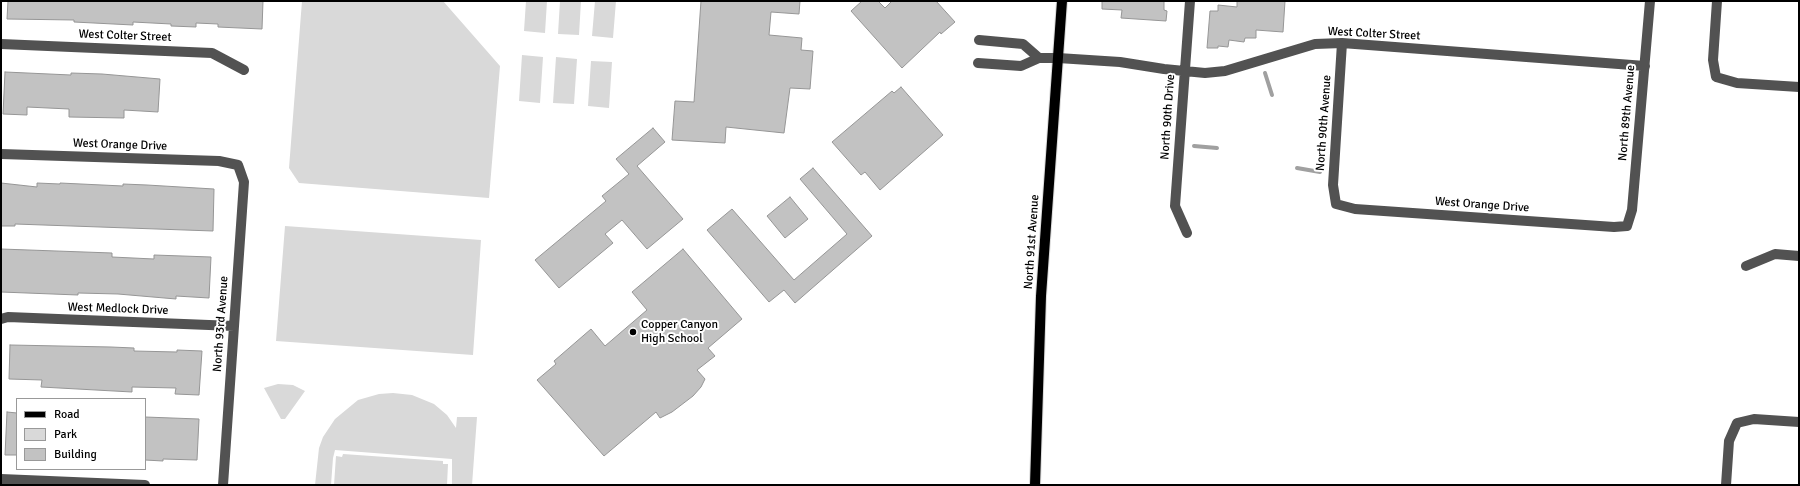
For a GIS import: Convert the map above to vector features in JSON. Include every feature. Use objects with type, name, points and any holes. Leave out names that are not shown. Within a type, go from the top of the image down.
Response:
[{"type":"main road","name":"North 91st Avenue","points":[[1035,485],[1041,296],[1062,1]]},
{"type":"street","name":"North 90th Drive","points":[[1187,233],[1175,206],[1190,1]]},
{"type":"street","name":"North 89th Avenue","points":[[1627,226],[1632,210],[1650,1]]},
{"type":"street","points":[[1717,1],[1713,60],[1716,77],[1737,83],[1799,87]]},
{"type":"street","points":[[978,63],[1021,66],[1039,58],[1023,44],[979,40]]},
{"type":"street","name":"West Colter Street","points":[[1039,58],[1120,62],[1205,73],[1225,71],[1315,44],[1342,43],[1644,66]]},
{"type":"street","name":"North 90th Avenue","points":[[1336,204],[1333,185],[1342,43]]},
{"type":"street","name":"West Colter Street","points":[[1,44],[212,53],[244,70]]},
{"type":"street","name":"West Orange Drive","points":[[1,154],[219,161],[238,166]]},
{"type":"street","name":"North 93rd Avenue","points":[[223,485],[244,182],[238,166]]},
{"type":"street","name":"West Orange Drive","points":[[1336,204],[1355,209],[1614,227],[1627,226]]},
{"type":"street","points":[[1746,266],[1774,254],[1799,256]]},
{"type":"street","name":"West Medlock Drive","points":[[1,319],[8,317],[234,326]]},
{"type":"street","points":[[1726,485],[1729,441],[1737,423],[1754,419],[1799,422]]},
{"type":"street","points":[[1,478],[145,485]]},
{"type":"green space","points":[[302,1],[443,1],[500,66],[489,198],[299,183],[289,168]]},
{"type":"green space","points":[[526,1],[547,1],[545,33],[524,31]]},
{"type":"green space","points":[[560,1],[581,1],[579,35],[558,34]]},
{"type":"green space","points":[[595,1],[616,1],[613,38],[592,36]]},
{"type":"green space","points":[[522,55],[543,57],[540,103],[519,101]]},
{"type":"green space","points":[[556,57],[577,59],[574,104],[553,103]]},
{"type":"green space","points":[[591,61],[612,62],[609,108],[588,106]]},
{"type":"green space","points":[[285,226],[481,240],[473,355],[276,341]]},
{"type":"green space","points":[[278,384],[293,385],[305,391],[285,419],[281,419],[264,388]]},
{"type":"green space","points":[[393,393],[412,395],[434,404],[447,415],[456,428],[457,417],[477,417],[472,485],[452,485],[452,459],[335,450],[331,485],[315,485],[319,448],[323,437],[335,419],[358,400],[379,394]]},
{"type":"green space","points":[[343,454],[443,461],[443,464],[448,464],[447,485],[334,485],[336,456],[342,457]]},
{"type":"building","points":[[8,1],[263,1],[262,29],[218,27],[218,24],[196,23],[196,27],[133,22],[133,25],[74,22],[74,20],[7,19]]},
{"type":"building","points":[[701,1],[800,1],[799,14],[771,12],[769,35],[802,38],[801,50],[813,51],[810,89],[790,88],[784,133],[726,127],[725,143],[672,140],[675,101],[694,102]]},
{"type":"building","points":[[862,1],[878,1],[885,8],[892,1],[936,1],[955,22],[941,34],[940,32],[902,68],[851,11]]},
{"type":"building","points":[[1102,1],[1164,1],[1164,10],[1167,11],[1166,21],[1121,18],[1122,10],[1102,9]]},
{"type":"building","points":[[1237,1],[1285,1],[1283,32],[1256,30],[1256,38],[1245,38],[1244,42],[1229,40],[1228,47],[1218,46],[1218,48],[1207,48],[1210,11],[1218,11],[1218,5],[1237,7]]},
{"type":"building","points":[[5,72],[71,75],[71,73],[102,74],[160,79],[158,112],[124,110],[124,118],[69,117],[69,109],[27,107],[27,115],[3,114]]},
{"type":"building","points":[[901,87],[943,135],[880,190],[865,172],[861,175],[832,142],[892,91],[894,93]]},
{"type":"building","points":[[653,128],[665,142],[637,166],[683,219],[647,249],[622,220],[605,234],[613,243],[559,288],[535,260],[606,201],[602,196],[629,174],[616,159]]},
{"type":"building","points":[[813,168],[872,236],[795,303],[784,290],[769,302],[707,230],[732,209],[794,280],[847,234],[800,179]]},
{"type":"building","points":[[1,183],[37,187],[37,183],[60,183],[123,186],[123,184],[214,189],[213,231],[15,224],[15,226],[1,226]]},
{"type":"building","points":[[790,197],[808,219],[785,238],[767,216]]},
{"type":"building","points":[[1,249],[112,253],[112,257],[154,259],[154,255],[211,257],[209,298],[176,296],[176,299],[118,294],[78,293],[78,295],[1,292]]},
{"type":"building","points":[[683,249],[742,319],[708,348],[715,356],[697,370],[705,379],[701,387],[693,396],[672,412],[660,418],[656,412],[604,456],[537,380],[556,364],[554,361],[591,329],[605,346],[647,310],[632,292]]},
{"type":"building","points":[[10,345],[134,348],[134,351],[202,351],[199,395],[175,394],[176,388],[132,387],[132,392],[41,387],[42,380],[9,379]]},
{"type":"building","points":[[7,412],[16,413],[16,455],[5,455]]},
{"type":"building","points":[[146,417],[199,419],[197,460],[163,459],[163,461],[146,460]]},
{"type":"waterway","points":[[1265,73],[1272,95]]},
{"type":"waterway","points":[[1194,146],[1217,148]]},
{"type":"waterway","points":[[1297,168],[1320,172]]},
{"type":"place","name":"Copper Canyon High School","points":[[633,332]]}]
